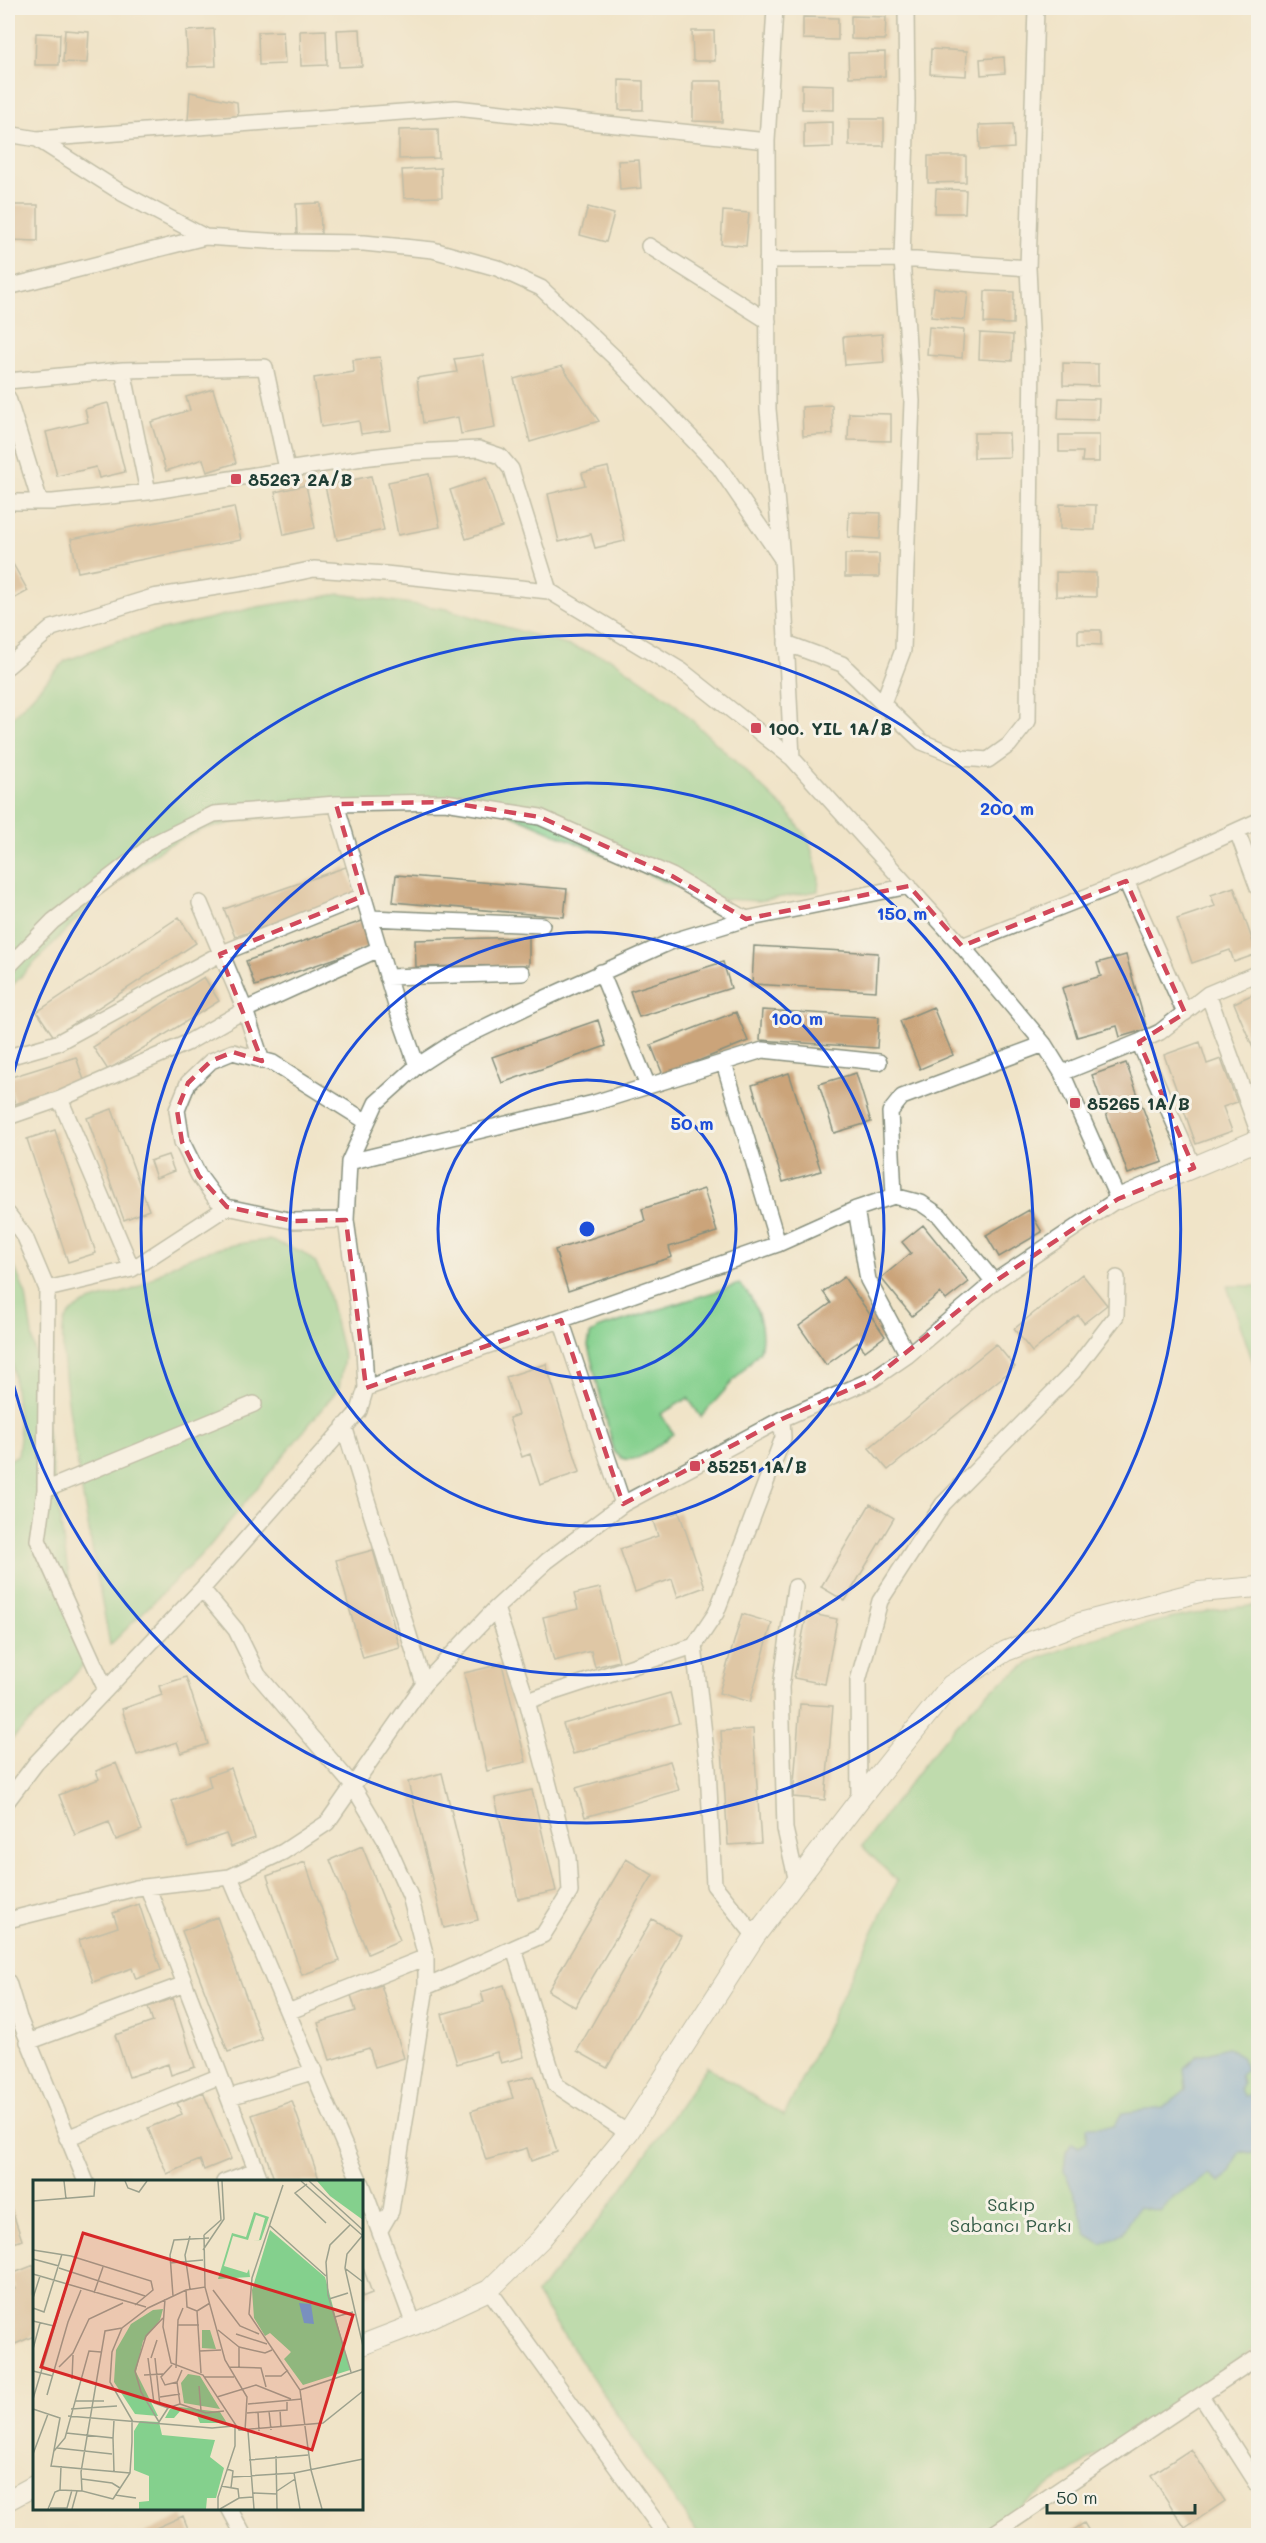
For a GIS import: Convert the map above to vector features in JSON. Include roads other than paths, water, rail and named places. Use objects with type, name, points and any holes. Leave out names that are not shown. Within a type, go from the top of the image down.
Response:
[{"type":"street","points":[[775,8],[767,141],[768,409],[782,558],[792,758]]},
{"type":"street","points":[[883,703],[903,650],[912,401],[902,259],[907,102],[906,8]]},
{"type":"street","points":[[786,643],[842,664],[922,742],[962,758],[988,760],[1009,745],[1028,721],[1032,349],[1028,268],[1036,8]]},
{"type":"street","points":[[8,134],[37,139],[456,108],[767,141]]},
{"type":"street","points":[[37,139],[122,193],[205,237]]},
{"type":"street","points":[[8,287],[205,237],[364,243],[433,250],[497,268],[541,288],[614,357],[718,467],[782,558]]},
{"type":"street","points":[[649,246],[768,321]]},
{"type":"street","points":[[767,260],[902,259],[1028,268]]},
{"type":"street","points":[[8,381],[123,370],[265,367],[287,469]]},
{"type":"street","points":[[123,370],[148,492]]},
{"type":"street","points":[[8,398],[40,502]]},
{"type":"street","points":[[8,502],[40,502],[148,492],[275,474],[287,469],[413,452],[478,449],[500,456],[511,469],[549,591]]},
{"type":"street","points":[[8,666],[52,628],[153,597],[314,570],[385,574],[549,591],[682,671],[792,758],[963,946],[1044,1044],[1062,1073],[1118,1199]]},
{"type":"street","points":[[8,967],[53,921],[155,843],[214,814],[336,804],[445,802],[540,817],[672,876],[746,919]]},
{"type":"street","points":[[336,804],[387,978],[417,1066]]},
{"type":"street","points":[[963,946],[1126,881],[1258,821]]},
{"type":"street","points":[[1237,831],[1258,888]]},
{"type":"street","points":[[1126,881],[1185,1013]]},
{"type":"street","points":[[8,1800],[36,1763],[202,1589],[358,1411],[366,1388],[364,1350],[346,1220],[349,1162],[376,1103],[417,1066],[454,1042],[670,942],[746,919],[909,886]]},
{"type":"street","points":[[8,1057],[57,1043],[220,954],[363,896]]},
{"type":"street","points":[[200,903],[245,1010],[262,1061]]},
{"type":"street","points":[[370,918],[542,925]]},
{"type":"street","points":[[8,1117],[60,1099],[187,1043],[245,1010],[379,949]]},
{"type":"street","points":[[601,972],[648,1086]]},
{"type":"street","points":[[387,978],[522,973]]},
{"type":"street","points":[[1062,1073],[1160,1032],[1208,994],[1258,973]]},
{"type":"street","points":[[1208,994],[1258,1131]]},
{"type":"street","points":[[1139,1042],[1194,1168]]},
{"type":"street","points":[[894,1196],[890,1112],[902,1097],[1044,1044]]},
{"type":"street","points":[[349,1162],[594,1103],[763,1050],[879,1062]]},
{"type":"street","points":[[346,1220],[293,1221],[227,1207],[216,1199],[199,1176],[182,1142],[177,1110],[188,1083],[211,1061],[233,1052],[273,1063],[367,1122]]},
{"type":"street","points":[[724,1063],[778,1244]]},
{"type":"street","points":[[60,1099],[132,1269]]},
{"type":"street","points":[[8,1920],[136,1888],[230,1877],[283,1852],[327,1822],[424,1684],[496,1608],[547,1561],[623,1504],[782,1419],[873,1379],[908,1355],[994,1282],[1118,1199],[1258,1140]]},
{"type":"street","points":[[366,1388],[778,1244],[856,1209],[894,1196],[921,1203],[940,1216],[994,1282]]},
{"type":"street","points":[[47,1289],[132,1269],[227,1207]]},
{"type":"street","points":[[856,1209],[868,1280],[908,1355]]},
{"type":"street","points":[[8,1214],[25,1237],[47,1289],[45,1490],[38,1540],[106,1690]]},
{"type":"street","points":[[858,1800],[858,1681],[880,1601],[943,1504],[1073,1372],[1116,1316],[1117,1278]]},
{"type":"street","points":[[561,1320],[623,1504]]},
{"type":"street","points":[[45,1490],[254,1404]]},
{"type":"street","points":[[527,1701],[694,1646],[716,1613],[783,1438],[782,1419]]},
{"type":"street","points":[[344,1426],[424,1684]]},
{"type":"street","points":[[795,1587],[781,1687],[785,1829],[797,1882]]},
{"type":"street","points":[[363,2345],[414,2325],[489,2290],[541,2239],[628,2133],[755,1936],[858,1800],[951,1685],[1006,1652],[1080,1623],[1199,1592],[1258,1587]]},
{"type":"street","points":[[202,1589],[236,1630],[258,1676],[353,1786],[385,1840],[410,1896],[426,1957],[426,1987],[391,2211],[380,2230]]},
{"type":"street","points":[[426,1987],[543,1935],[570,1892],[568,1858],[527,1701],[496,1608]]},
{"type":"street","points":[[694,1646],[708,1769],[714,1885],[755,1936]]},
{"type":"street","points":[[230,1877],[315,2070],[359,2180]]},
{"type":"street","points":[[148,1888],[230,2097],[258,2176],[231,2180]]},
{"type":"street","points":[[514,1949],[556,2085],[628,2133]]},
{"type":"street","points":[[288,2012],[426,1957]]},
{"type":"street","points":[[8,1982],[28,2042],[86,2180]]},
{"type":"street","points":[[28,2042],[184,1984]]},
{"type":"street","points":[[230,2097],[315,2070]]},
{"type":"street","points":[[67,2138],[220,2076]]},
{"type":"street","points":[[363,2191],[380,2230],[414,2325]]},
{"type":"street","points":[[489,2290],[666,2535]]},
{"type":"street","points":[[990,2535],[1258,2357]]},
{"type":"street","points":[[1201,2396],[1258,2485]]},
{"type":"street","points":[[8,2500],[33,2487]]},
{"type":"street","points":[[230,2510],[244,2535]]},
{"type":"water","points":[[1227,2047],[1241,2056],[1246,2069],[1240,2075],[1242,2084],[1239,2089],[1244,2096],[1250,2095],[1258,2113],[1258,2126],[1253,2127],[1258,2141],[1256,2154],[1241,2151],[1225,2179],[1220,2182],[1209,2174],[1172,2199],[1160,2211],[1138,2207],[1123,2233],[1102,2244],[1086,2234],[1078,2204],[1064,2170],[1066,2152],[1072,2143],[1079,2147],[1087,2141],[1087,2127],[1114,2126],[1122,2113],[1163,2108],[1186,2089],[1184,2068],[1197,2056]]},
{"type":"place","name":"85267 2A/B","points":[[236,479]]},
{"type":"place","name":"100. YIL 1A/B","points":[[756,728]]},
{"type":"place","name":"85265 1A/B","points":[[1075,1103]]},
{"type":"place","name":"85251 1A/B","points":[[695,1466]]},
{"type":"park label","name":"Sakıp Sabancı Parkı","points":[[1011,2214]]}]
